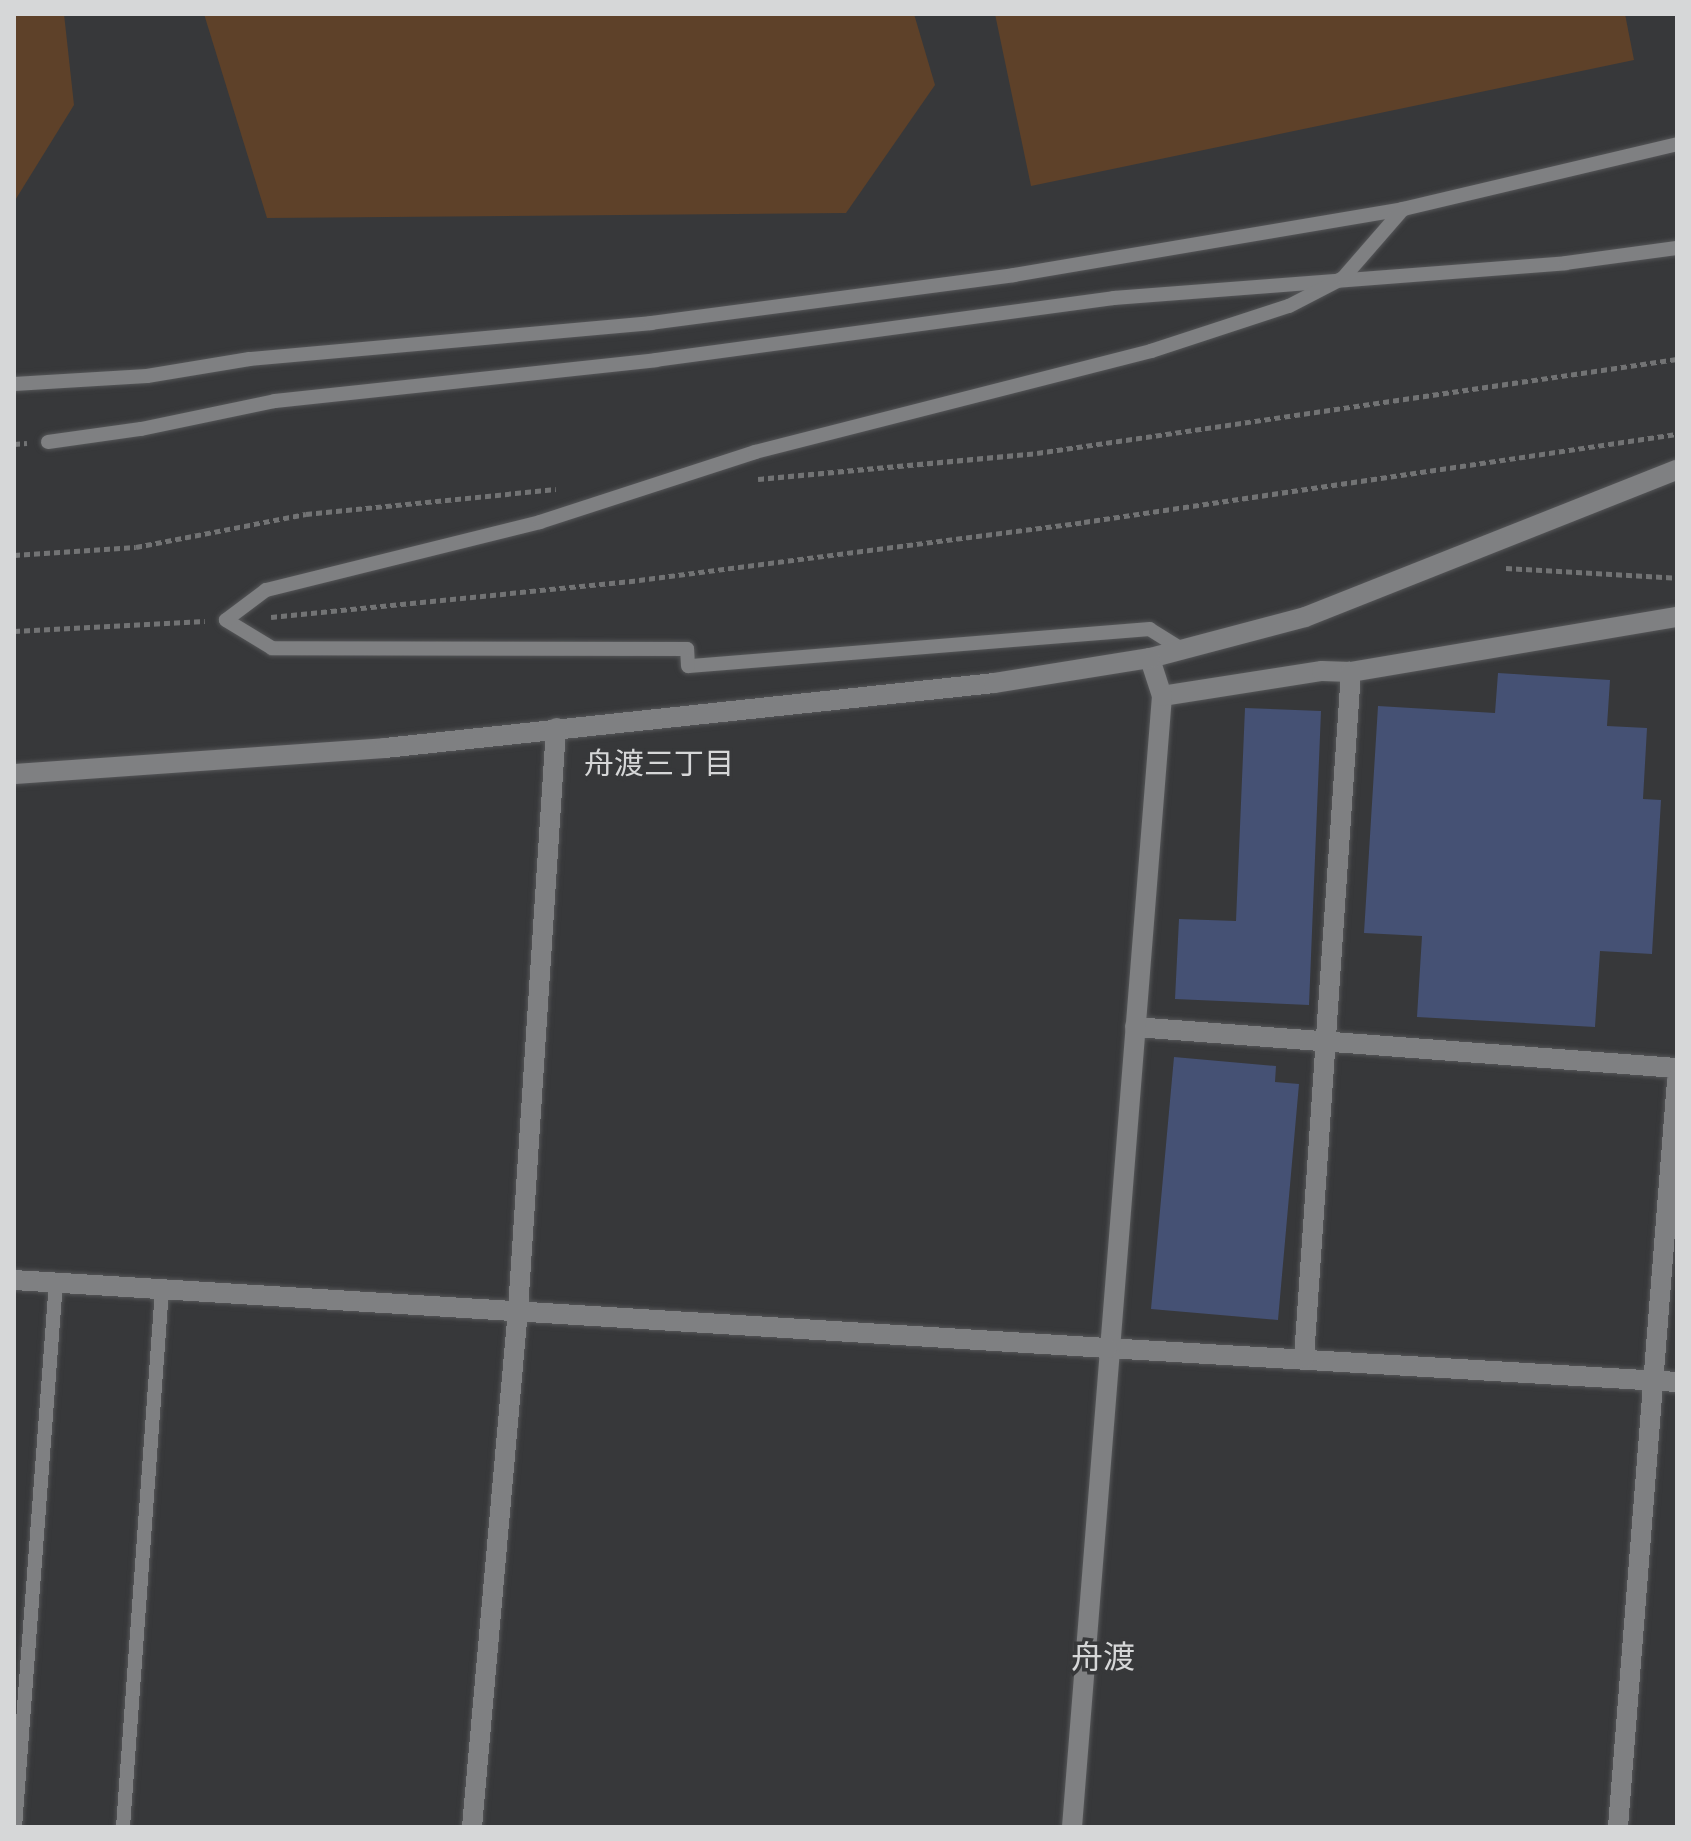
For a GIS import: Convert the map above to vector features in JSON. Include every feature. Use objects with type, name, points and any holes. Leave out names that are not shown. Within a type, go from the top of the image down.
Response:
[{"type":"street","points":[[14,774],[385,748],[994,683],[1150,658],[1305,617],[1677,470]]},
{"type":"street","points":[[1162,696],[1322,671],[1351,672],[1677,617]]},
{"type":"street","points":[[1072,1827],[1107,1348],[1162,696],[1150,658]]},
{"type":"street","points":[[1304,1358],[1351,672]]},
{"type":"street","points":[[472,1827],[518,1310],[556,728]]},
{"type":"street","points":[[1135,1027],[1677,1068]]},
{"type":"street","points":[[1618,1827],[1677,1080]]},
{"type":"street","points":[[14,1280],[1677,1382]]},
{"type":"lane","points":[[14,384],[147,376],[250,359],[651,323],[1014,275],[1403,209],[1677,144]]},
{"type":"lane","points":[[1183,650],[1150,629],[688,666],[687,649],[272,648],[226,620],[266,590],[540,522],[755,452],[1151,351],[1289,306],[1343,278],[1403,209]]},
{"type":"lane","points":[[48,442],[141,429],[275,401],[656,360],[1114,298],[1566,263],[1677,248]]},
{"type":"lane","points":[[15,1827],[56,1282]]},
{"type":"lane","points":[[123,1827],[162,1289]]},
{"type":"path","points":[[744,479],[835,475],[1037,453],[1677,359]]},
{"type":"path","points":[[14,631],[226,620],[639,580],[1084,522],[1677,434]]},
{"type":"path","points":[[14,555],[136,547],[306,514],[567,488]]},
{"type":"path","points":[[1483,547],[1492,567],[1677,578]]},
{"type":"shaded area","points":[[14,14],[64,14],[74,105],[14,202]]},
{"type":"shaded area","points":[[204,14],[914,14],[935,85],[846,213],[267,218]]},
{"type":"shaded area","points":[[995,14],[1625,14],[1634,60],[1031,186]]},
{"type":"building","points":[[1498,673],[1610,680],[1607,726],[1647,728],[1643,799],[1661,800],[1652,954],[1600,951],[1595,1027],[1417,1017],[1422,936],[1364,933],[1378,706],[1495,713]]},
{"type":"building","points":[[1245,708],[1321,711],[1309,1005],[1175,999],[1179,919],[1236,921]]},
{"type":"building","points":[[1174,1057],[1276,1066],[1275,1082],[1299,1084],[1278,1320],[1151,1309]]},
{"type":"district","name":"舟渡三丁目","points":[[659,763]]},
{"type":"district","name":"舟渡","points":[[1103,1656]]}]
